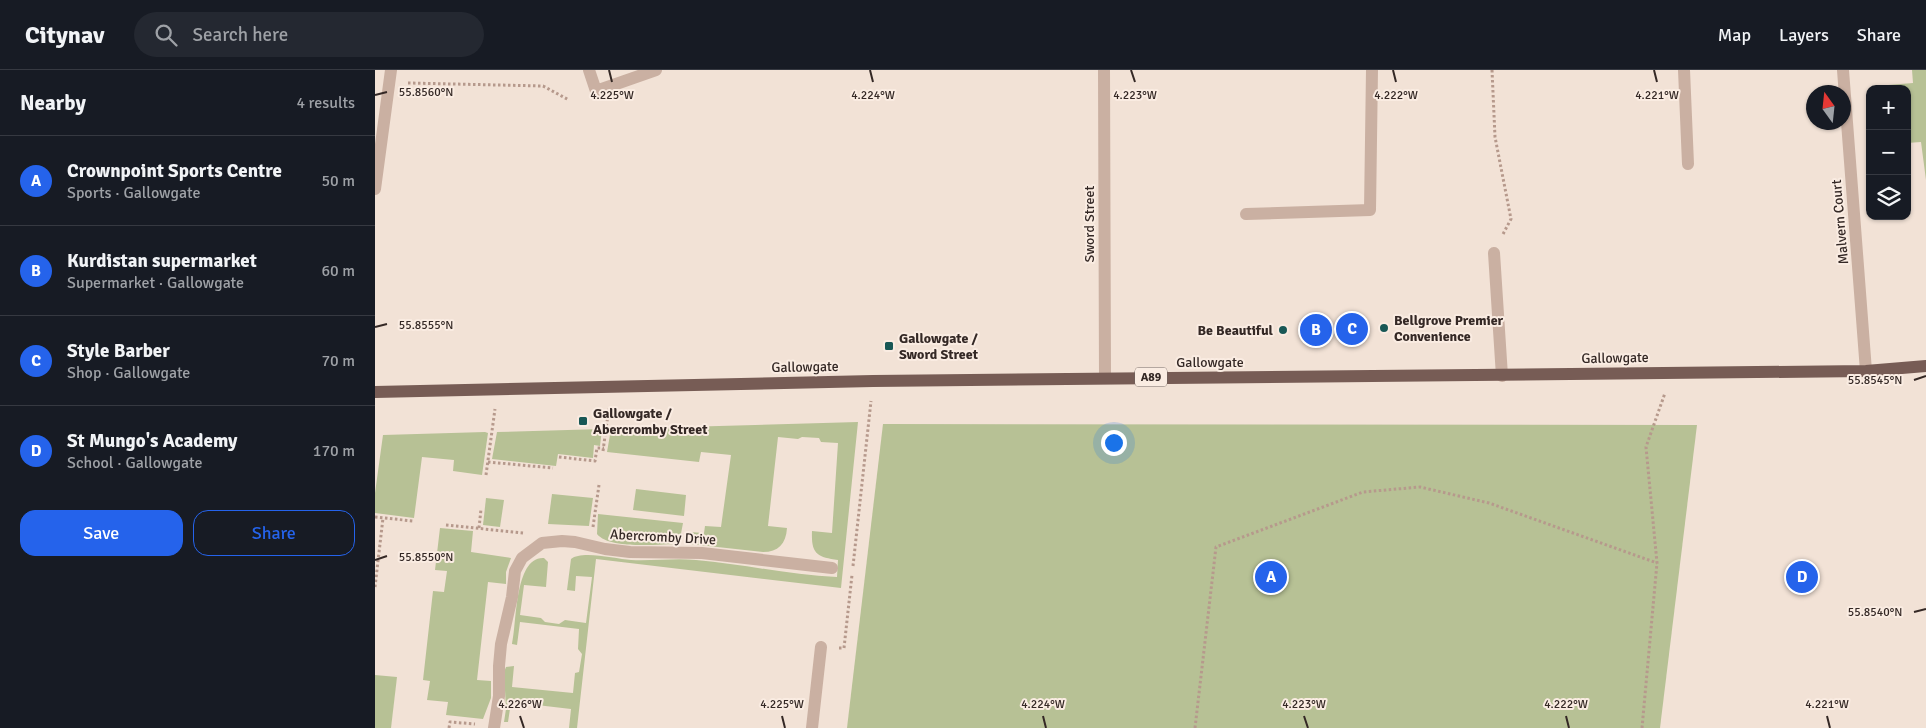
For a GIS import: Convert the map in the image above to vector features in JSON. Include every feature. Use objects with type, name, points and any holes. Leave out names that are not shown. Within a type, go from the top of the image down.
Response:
[{"type":"main road","name":"Gallowgate","points":[[375,392],[873,381],[1866,371],[1926,366]]},
{"type":"street","points":[[589,70],[595,91],[656,70]]},
{"type":"street","name":"Sword Street","points":[[1104,70],[1105,378]]},
{"type":"street","points":[[1247,214],[1370,210],[1372,70]]},
{"type":"street","points":[[1684,70],[1688,164]]},
{"type":"street","name":"Malvern Court","points":[[1843,70],[1866,371]]},
{"type":"street","points":[[375,189],[390,76]]},
{"type":"street","points":[[1494,252],[1502,376]]},
{"type":"street","name":"Abercromby Drive","points":[[536,546],[551,541],[562,541],[617,551],[702,553],[831,568]]},
{"type":"street","points":[[494,727],[499,696],[499,653],[515,570],[522,558],[536,546]]},
{"type":"street","points":[[812,728],[821,647]]},
{"type":"path","points":[[1492,70],[1495,137],[1511,219],[1494,252]]},
{"type":"path","points":[[390,76],[543,86],[569,100]]},
{"type":"path","points":[[1642,728],[1657,563],[1646,447],[1673,372]]},
{"type":"path","points":[[821,647],[844,648],[873,381]]},
{"type":"path","points":[[559,457],[595,461],[597,448],[603,450],[612,387]]},
{"type":"path","points":[[486,475],[498,390]]},
{"type":"path","points":[[488,462],[553,468]]},
{"type":"path","points":[[590,545],[599,485]]},
{"type":"path","points":[[1195,728],[1216,547],[1363,492],[1420,487],[1489,503],[1657,563]]},
{"type":"path","points":[[479,528],[481,509]]},
{"type":"path","points":[[375,517],[413,521]]},
{"type":"path","points":[[375,587],[383,518]]},
{"type":"path","points":[[446,524],[520,532],[527,536],[536,546]]},
{"type":"path","points":[[449,728],[450,722],[494,727]]},
{"type":"green space","points":[[1912,70],[1926,70],[1926,180],[1921,142],[1911,143],[1911,85],[1888,85],[1913,83]]},
{"type":"green space","points":[[858,422],[841,588],[596,559],[577,728],[569,728],[571,709],[511,702],[508,722],[504,722],[506,709],[504,672],[506,667],[514,666],[512,687],[573,693],[575,673],[579,672],[582,654],[578,649],[579,629],[520,622],[517,645],[512,644],[522,579],[527,568],[534,560],[544,558],[548,562],[546,587],[524,585],[520,615],[541,618],[545,622],[559,624],[565,620],[586,623],[592,577],[576,576],[575,591],[567,590],[571,559],[576,556],[591,555],[631,560],[696,560],[837,577],[838,560],[820,556],[817,553],[813,545],[812,531],[832,533],[838,443],[821,442],[819,438],[802,437],[798,439],[778,437],[768,526],[787,528],[783,543],[777,549],[763,552],[690,544],[689,532],[704,533],[705,526],[721,527],[731,455],[701,452],[699,462],[607,452],[611,429]]},
{"type":"green space","points":[[883,424],[1697,425],[1660,728],[847,728]]},
{"type":"green space","points":[[602,429],[600,446],[594,445],[593,458],[558,454],[556,466],[492,459],[497,432]]},
{"type":"green space","points":[[488,433],[482,475],[453,471],[454,460],[422,457],[414,518],[375,513],[375,493],[383,435]]},
{"type":"green space","points":[[636,489],[686,495],[684,516],[633,510]]},
{"type":"green space","points":[[552,494],[593,498],[589,526],[548,524]]},
{"type":"green space","points":[[486,498],[504,500],[500,527],[483,525]]},
{"type":"green space","points":[[598,514],[683,523],[679,544],[636,545],[603,539],[597,534]]},
{"type":"green space","points":[[440,528],[473,531],[471,552],[511,558],[506,572],[506,584],[488,582],[477,680],[491,681],[491,698],[483,719],[446,715],[448,702],[427,700],[430,681],[423,680],[433,591],[444,592],[447,571],[435,570]]},
{"type":"green space","points":[[375,675],[397,677],[391,728],[375,728]]},
{"type":"place","name":"Bellgrove Premier Convenience","points":[[1384,328]]},
{"type":"place","name":"Style Barber","points":[[1352,329]]},
{"type":"place","name":"Be Beautiful","points":[[1283,330]]},
{"type":"place","name":"Kurdistan supermarket","points":[[1316,330]]},
{"type":"place","name":"Gallowgate / Sword Street","points":[[889,346]]},
{"type":"place","name":"Gallowgate / Abercromby Street","points":[[583,421]]},
{"type":"place","name":"Crownpoint Sports Centre","points":[[1271,577]]},
{"type":"place","name":"St Mungo's Academy","points":[[1802,577]]}]
